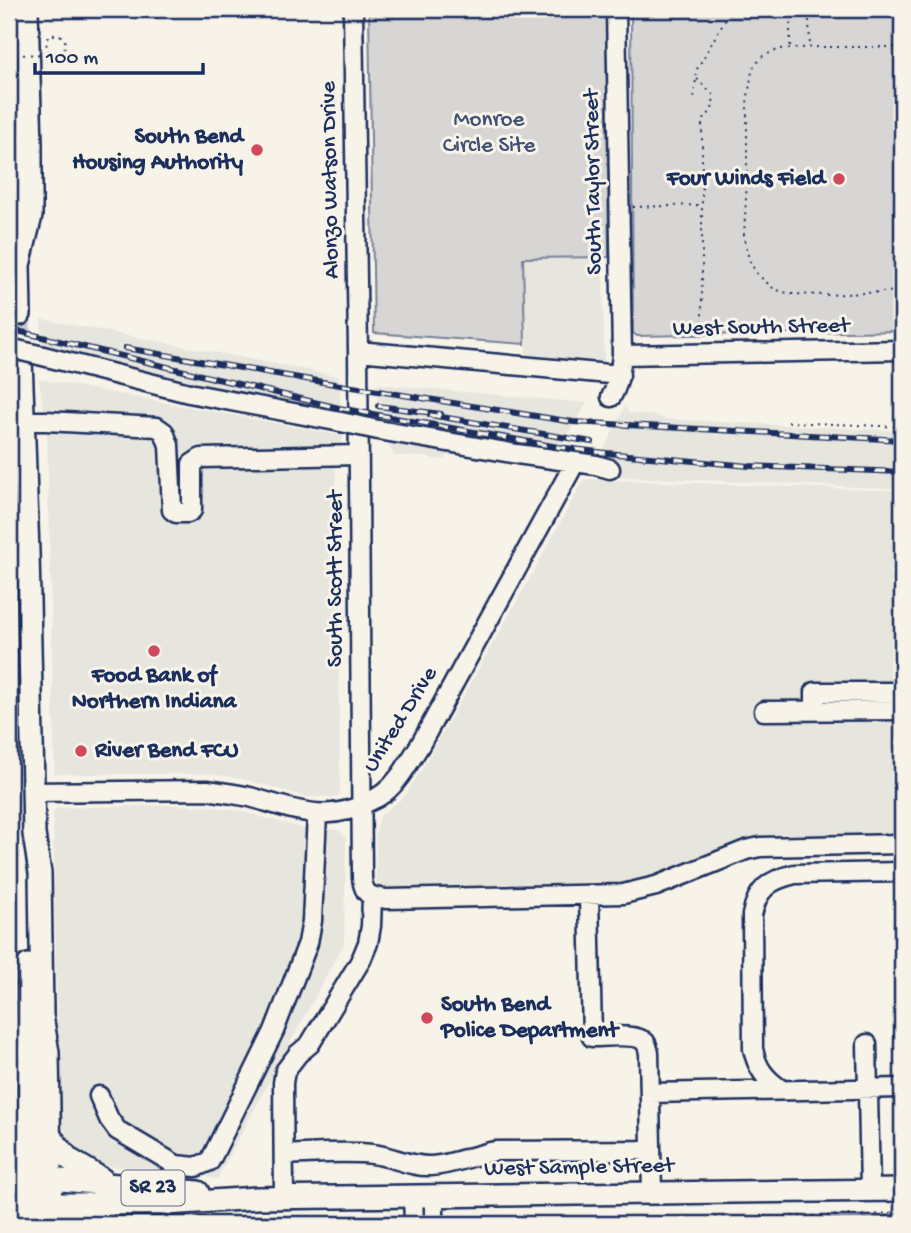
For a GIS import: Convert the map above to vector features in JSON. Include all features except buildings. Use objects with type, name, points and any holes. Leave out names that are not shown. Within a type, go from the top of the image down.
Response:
[{"type":"main road","points":[[19,265],[31,216],[27,9]]},
{"type":"main road","points":[[9,79],[12,216],[19,265],[20,314]]},
{"type":"main road","points":[[15,354],[22,421],[19,564],[34,834],[39,1135],[30,1179],[34,1212]]},
{"type":"main road","points":[[9,1159],[39,1135]]},
{"type":"main road","points":[[39,1135],[79,1167],[91,1171],[110,1194]]},
{"type":"main road","name":"West Sample Street","points":[[30,1179],[168,1204],[256,1198],[902,1190]]},
{"type":"main road","name":"West Sample Street","points":[[34,1212],[110,1194],[170,1189],[256,1198]]},
{"type":"main road","name":"SR 23","points":[[73,1224],[110,1194]]},
{"type":"main road","points":[[9,1217],[17,1224]]},
{"type":"street","name":"Alonzo Watson Drive","points":[[353,9],[358,351]]},
{"type":"street","name":"South Taylor Street","points":[[616,9],[622,355]]},
{"type":"street","points":[[9,150],[31,145]]},
{"type":"street","name":"West South Street","points":[[622,355],[902,350]]},
{"type":"street","points":[[358,351],[620,374]]},
{"type":"street","name":"South Scott Street","points":[[284,1198],[285,1071],[310,1044],[361,960],[370,935],[372,897],[363,887],[358,351]]},
{"type":"street","points":[[15,354],[43,356],[189,393],[378,430],[603,467]]},
{"type":"street","points":[[611,397],[620,374],[622,355]]},
{"type":"street","points":[[22,421],[157,427],[164,432],[169,445],[172,510],[176,513],[188,513],[192,510],[192,464],[201,458],[359,455]]},
{"type":"street","name":"United Drive","points":[[33,792],[207,790],[229,792],[317,814],[345,812],[383,794],[398,779],[420,745],[572,468]]},
{"type":"street","points":[[816,710],[816,692],[902,692]]},
{"type":"street","points":[[764,711],[902,710]]},
{"type":"street","points":[[99,1096],[117,1130],[176,1165],[196,1167],[211,1161],[274,1031],[307,943],[312,921],[317,814]]},
{"type":"street","points":[[372,897],[386,899],[623,894],[656,886],[747,849],[902,844]]},
{"type":"street","points":[[782,1090],[765,1077],[756,1064],[753,1049],[752,915],[760,893],[768,884],[779,878],[795,874],[902,872]]},
{"type":"street","points":[[589,895],[592,1037],[637,1037],[648,1045],[652,1193]]},
{"type":"street","points":[[867,1044],[870,1190]]},
{"type":"street","points":[[650,1093],[902,1088]]},
{"type":"street","points":[[284,1155],[374,1154],[430,1166],[495,1152],[651,1150]]},
{"type":"street","points":[[170,1189],[176,1165]]},
{"type":"street","points":[[406,1224],[424,1196],[442,1223]]},
{"type":"path","points":[[694,97],[697,69],[731,9]]},
{"type":"path","points":[[790,9],[790,48]]},
{"type":"path","points":[[809,20],[810,47]]},
{"type":"path","points":[[9,55],[56,54],[64,49],[65,40],[60,35],[53,34],[48,37],[46,43],[51,59]]},
{"type":"path","points":[[902,47],[780,49],[763,56],[754,65],[747,103],[744,235],[749,260],[757,274],[774,289],[790,294],[827,295],[902,291]]},
{"type":"path","points":[[697,79],[714,96],[712,110],[702,122],[702,340]]},
{"type":"path","points":[[630,208],[702,205]]},
{"type":"path","points":[[788,422],[902,427]]},
{"type":"path","points":[[442,1223],[873,1215],[902,1211]]},
{"type":"path","points":[[171,1224],[406,1224]]},
{"type":"shaded area","points":[[603,257],[604,361],[564,362],[526,358],[523,258]]},
{"type":"shaded area","points":[[41,319],[338,376],[340,427],[204,401],[185,404],[157,398],[125,380],[43,360]]},
{"type":"shaded area","points":[[39,379],[343,436],[336,467],[340,792],[337,796],[306,797],[247,780],[213,774],[55,774],[47,435]]},
{"type":"shaded area","points":[[377,384],[587,403],[551,463],[467,454],[446,456],[445,460],[394,456],[387,441],[378,434]]},
{"type":"shaded area","points":[[626,405],[628,413],[659,416],[664,419],[902,431],[902,489],[628,477],[594,470]]},
{"type":"shaded area","points":[[584,479],[902,491],[902,850],[816,852],[815,834],[751,840],[653,879],[619,887],[386,890],[376,881],[376,830],[380,816],[405,796],[423,767]]},
{"type":"shaded area","points":[[169,805],[236,810],[306,829],[339,830],[346,839],[344,943],[217,1179],[185,1172],[108,1166],[91,1162],[79,1157],[68,1143],[59,1115],[53,813],[57,808]]},
{"type":"green space","name":"Monroe Circle Site","points":[[369,9],[606,9],[609,257],[523,258],[525,344],[374,333]]},
{"type":"green space","points":[[631,9],[902,9],[902,331],[637,336],[633,333]]},
{"type":"green space","points":[[902,1213],[902,1224],[474,1224],[876,1218]]},
{"type":"tunnel","points":[[20,314],[21,359]]},
{"type":"railway","points":[[9,329],[339,408],[558,447],[749,466],[902,472]]},
{"type":"railway","points":[[125,348],[573,422],[902,440]]},
{"type":"railway","points":[[378,406],[441,414]]},
{"type":"railway","points":[[430,415],[592,442]]},
{"type":"place","name":"South Bend Housing Authority","points":[[257,150]]},
{"type":"place","name":"Four Winds Field","points":[[839,179]]},
{"type":"place","name":"Food Bank of Northern Indiana","points":[[154,651]]},
{"type":"place","name":"River Bend FCU","points":[[81,751]]},
{"type":"place","name":"South Bend Police Department","points":[[427,1018]]}]
